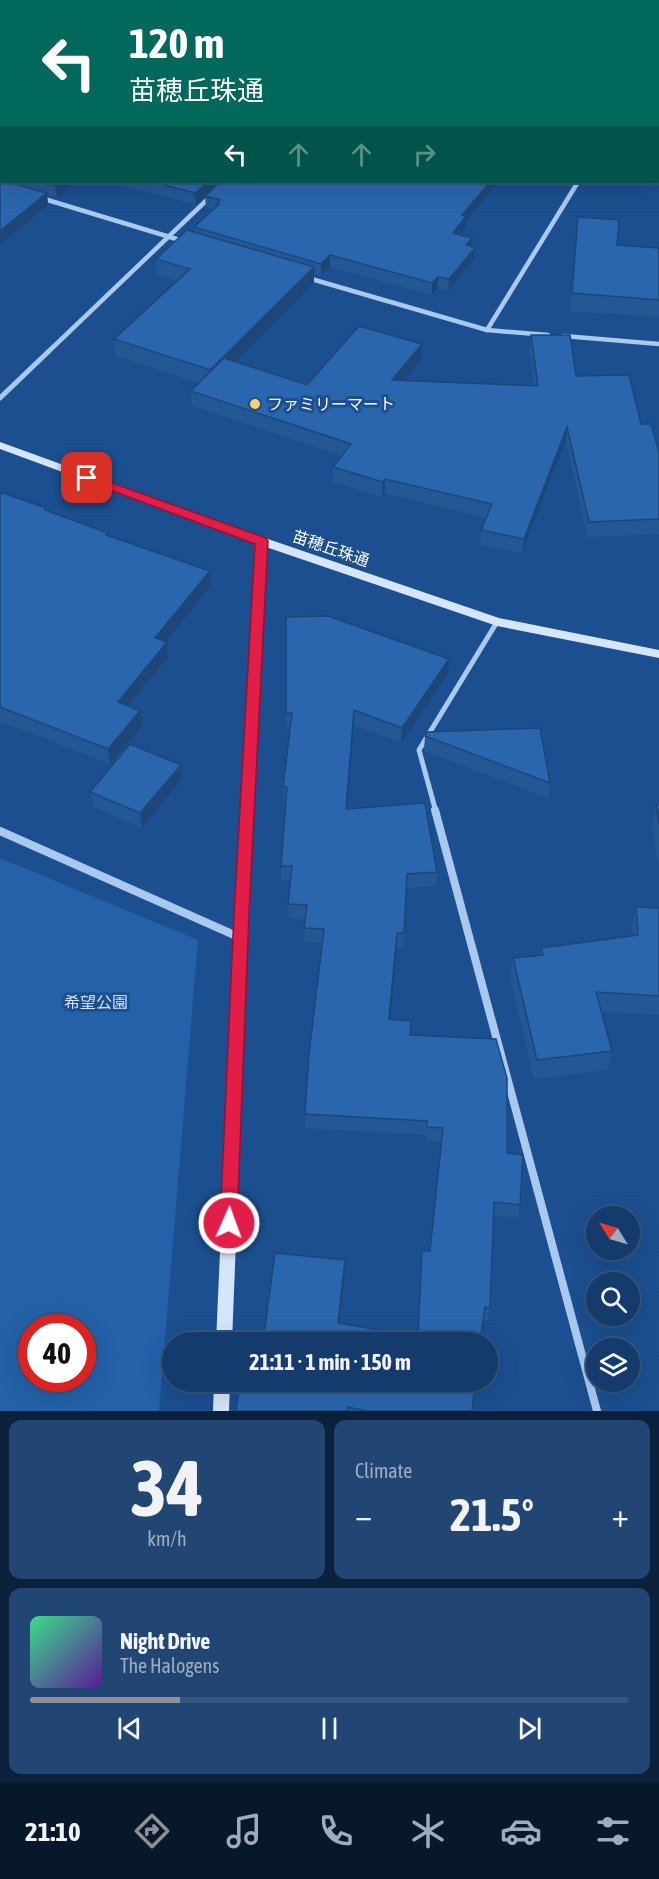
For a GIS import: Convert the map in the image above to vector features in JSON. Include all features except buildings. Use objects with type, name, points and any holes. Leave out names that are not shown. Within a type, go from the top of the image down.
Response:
[{"type":"street","points":[[487,330],[577,183]]},
{"type":"street","points":[[0,398],[218,189]]},
{"type":"street","points":[[34,196],[191,244]]},
{"type":"street","points":[[305,277],[487,330],[659,344]]},
{"type":"street","name":"苗穂丘珠通","points":[[0,446],[261,541],[497,622],[659,654]]},
{"type":"street","points":[[224,1332],[261,541]]},
{"type":"street","points":[[497,622],[419,750],[597,1411]]},
{"type":"street","points":[[0,831],[241,938]]},
{"type":"street","points":[[221,1411],[222,1392]]},
{"type":"green space","name":"希望公園","points":[[0,858],[198,940],[166,1332],[162,1332],[159,1411],[0,1411]]},
{"type":"place","name":"ファミリーマート","points":[[255,404]]},
{"type":"route","points":[[87,478],[261,541],[229,1223]]}]
